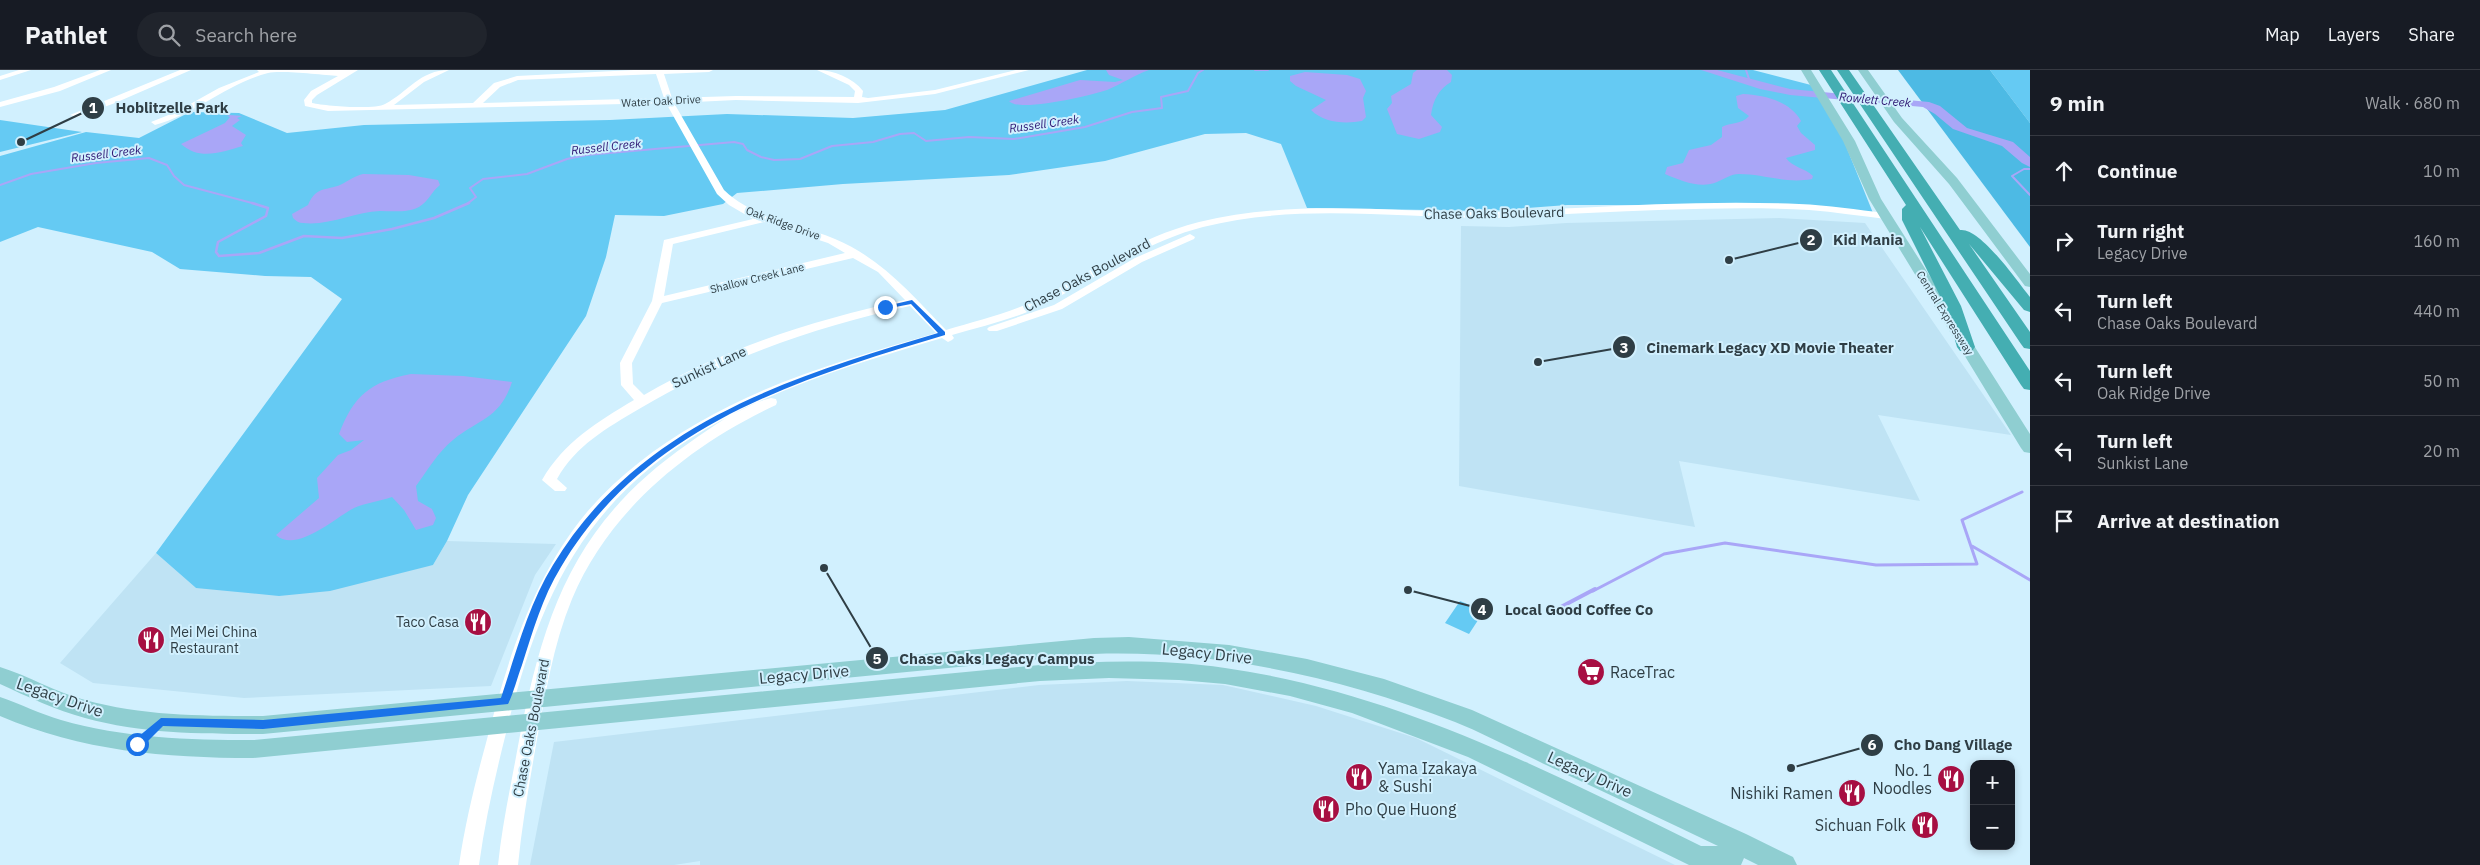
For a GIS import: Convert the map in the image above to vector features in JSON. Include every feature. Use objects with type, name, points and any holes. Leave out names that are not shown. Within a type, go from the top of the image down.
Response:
[{"type":"highway","points":[[1825,70],[2030,385]]},
{"type":"highway","points":[[1843,70],[2030,344]]},
{"type":"highway","points":[[1909,198],[1909,220],[1953,306],[1966,347]]},
{"type":"highway","points":[[1950,227],[1975,241],[2030,307]]},
{"type":"main road","name":"Central Expressway","points":[[1806,70],[1849,141],[1869,186],[1887,219],[2030,448]]},
{"type":"main road","points":[[1863,70],[1894,114],[1953,181],[2030,282]]},
{"type":"main road","points":[[1129,645],[1130,669]]},
{"type":"main road","name":"Legacy Drive","points":[[0,675],[84,709],[139,720],[263,725],[1094,646],[1129,645],[1229,653],[1307,667],[1376,685],[1464,716],[1784,865]]},
{"type":"main road","points":[[904,664],[908,686]]},
{"type":"main road","name":"Legacy Drive","points":[[0,706],[51,726],[86,735],[137,744],[202,750],[253,749],[1040,673],[1130,669],[1202,674],[1276,685],[1372,710],[1452,739],[1508,763],[1706,861]]},
{"type":"main road","points":[[1452,739],[1464,716]]},
{"type":"main road","points":[[137,744],[161,722]]},
{"type":"main road","points":[[1706,861],[1732,857],[1737,842]]},
{"type":"street","points":[[0,78],[27,70]]},
{"type":"street","points":[[0,105],[57,89],[107,70]]},
{"type":"street","points":[[74,114],[112,101],[187,70]]},
{"type":"street","points":[[250,70],[351,72]]},
{"type":"street","points":[[155,122],[179,114],[222,90],[268,70]]},
{"type":"street","points":[[387,108],[421,80],[445,70]]},
{"type":"street","points":[[475,106],[497,84],[517,78],[545,75],[709,70]]},
{"type":"street","points":[[821,70],[852,83],[859,91],[858,100]]},
{"type":"street","name":"Water Oak Drive","points":[[351,72],[314,93],[308,100],[308,104],[318,108],[387,108],[736,98],[858,100],[935,92],[1025,70]]},
{"type":"street","name":"Oak Ridge Drive","points":[[659,71],[669,101],[720,192],[732,203],[766,219],[811,233],[855,254],[882,270],[947,337]]},
{"type":"street","name":"Chase Oaks Boulevard","points":[[469,865],[478,813],[498,725],[536,606],[564,555],[586,524],[623,484],[659,453],[709,422],[752,404],[1034,305],[1134,248],[1164,236],[1260,218],[1420,218],[1501,222],[1575,214],[1733,210],[1797,212],[1887,219]]},
{"type":"street","points":[[642,401],[627,385],[626,363],[658,301],[668,242],[766,219]]},
{"type":"street","name":"Shallow Creek Lane","points":[[658,301],[855,254]]},
{"type":"street","name":"Sunkist Lane","points":[[560,488],[549,480],[557,465],[584,435],[681,378],[754,345],[876,310],[912,302]]},
{"type":"street","name":"Chase Oaks Boulevard","points":[[508,865],[535,698],[550,641],[574,578],[607,527],[638,492],[688,451],[752,404]]},
{"type":"street","points":[[564,555],[586,558]]},
{"type":"shaded area","points":[[1087,70],[1753,70],[1811,85],[1844,141],[1873,213],[1799,205],[1567,205],[1490,211],[1307,208],[1281,144],[1246,133],[1205,134],[1105,161],[1009,175],[843,184],[737,193],[723,204],[664,216],[615,215],[606,257],[586,316],[468,495],[447,541],[433,565],[330,591],[279,596],[196,588],[156,553],[342,299],[311,277],[265,276],[180,269],[152,252],[38,227],[0,242],[0,156],[86,132],[139,138],[190,112],[239,113],[287,133],[364,125],[610,120],[727,114],[853,118],[945,110]]},
{"type":"shaded area","points":[[1106,70],[1149,70],[1107,90],[1087,96],[1026,105],[1015,104],[1009,101],[1080,80],[1115,82],[1123,80],[1109,75]]},
{"type":"shaded area","points":[[1417,70],[1447,70],[1452,75],[1451,82],[1440,92],[1432,110],[1431,115],[1442,127],[1440,132],[1419,139],[1397,134],[1387,109],[1392,103],[1391,96],[1411,84],[1413,73]]},
{"type":"shaded area","points":[[1898,70],[1990,70],[2030,123],[2030,247]]},
{"type":"shaded area","points":[[1990,70],[2030,70],[2030,123]]},
{"type":"shaded area","points":[[1305,72],[1347,75],[1360,79],[1366,91],[1363,98],[1366,117],[1362,121],[1335,122],[1316,114],[1311,110],[1326,100],[1296,86],[1290,81],[1290,76]]},
{"type":"shaded area","points":[[1743,94],[1776,100],[1796,114],[1801,121],[1797,126],[1801,133],[1815,145],[1815,150],[1786,158],[1810,173],[1813,176],[1812,179],[1784,180],[1739,174],[1704,185],[1684,181],[1665,174],[1667,167],[1683,163],[1689,150],[1711,145],[1722,137],[1722,127],[1743,121],[1749,116],[1738,108],[1736,96]]},
{"type":"shaded area","points":[[227,116],[242,116],[237,118],[240,120],[232,126],[246,135],[241,143],[243,146],[211,154],[203,154],[188,149],[181,144],[225,123],[230,117]]},
{"type":"shaded area","points":[[0,120],[82,132],[0,152]]},
{"type":"shaded area","points":[[363,174],[409,175],[438,180],[440,185],[422,205],[410,210],[371,212],[322,223],[300,223],[293,218],[292,214],[308,205],[311,198],[319,191],[338,186]]},
{"type":"shaded area","points":[[1779,218],[1865,223],[2011,435],[1878,415],[1920,501],[1679,461],[1695,527],[1459,486],[1461,226],[1509,227],[1566,223]]},
{"type":"shaded area","points":[[411,374],[463,376],[512,382],[507,394],[495,411],[453,440],[442,450],[416,486],[418,501],[432,509],[436,518],[433,525],[416,530],[404,510],[392,497],[354,508],[305,537],[284,540],[276,535],[319,498],[317,478],[338,455],[351,450],[364,440],[347,442],[339,434],[351,409],[358,400],[374,386]]},
{"type":"shaded area","points":[[447,541],[556,544],[535,575],[491,686],[244,698],[93,683],[60,663],[156,553],[196,588],[433,565]]},
{"type":"shaded area","points":[[1460,601],[1484,611],[1469,634],[1445,623]]},
{"type":"shaded area","points":[[1127,681],[1223,685],[1316,706],[1416,738],[1675,865],[700,865],[700,861],[674,865],[530,865],[554,742],[1039,685]]},
{"type":"waterway","name":"Russell Creek","points":[[467,204],[476,197],[470,188],[483,179],[527,174],[567,159],[587,155],[734,142],[743,144],[747,150],[761,157],[774,160],[800,159],[832,146],[873,142],[900,134],[914,133],[926,141],[969,137],[1014,139],[1085,127],[1132,112],[1162,108],[1161,97],[1188,91],[1198,73],[1203,70]]},
{"type":"waterway","name":"Russell Creek","points":[[1255,70],[1268,70]]},
{"type":"waterway","name":"Rowlett Creek","points":[[1706,70],[1764,87],[1790,92],[1925,104],[1936,109],[1952,124],[1963,130],[2006,143],[2030,163]]},
{"type":"waterway","points":[[1746,70],[1750,82]]},
{"type":"waterway","name":"Russell Creek","points":[[0,185],[31,174],[96,163],[149,158],[167,165],[174,176],[184,185],[256,204]]},
{"type":"waterway","points":[[2030,169],[2024,169],[2012,176],[2030,195]]},
{"type":"waterway","name":"Russell Creek","points":[[252,203],[268,208],[266,216],[218,242],[216,252],[219,256],[259,253],[304,236],[342,238],[392,229],[434,218],[467,204]]},
{"type":"waterway","points":[[1593,591],[1664,554],[1725,543],[1876,565],[1977,564],[1962,520],[2022,492]]},
{"type":"waterway","points":[[1972,546],[2030,580]]},
{"type":"waterway","points":[[1559,608],[1595,589]]},
{"type":"place","name":"Hoblitzelle Park","points":[[21,142]]},
{"type":"place","name":"Kid Mania","points":[[1729,260]]},
{"type":"place","name":"Cinemark Legacy XD Movie Theater","points":[[1538,362]]},
{"type":"place","name":"Chase Oaks Legacy Campus","points":[[824,568]]},
{"type":"place","name":"Local Good Coffee Co","points":[[1408,590]]},
{"type":"place","name":"Taco Casa","points":[[478,622]]},
{"type":"place","name":"Mei Mei China Restaurant","points":[[151,640]]},
{"type":"place","name":"RaceTrac","points":[[1591,672]]},
{"type":"place","name":"Cho Dang Village","points":[[1791,768]]},
{"type":"place","name":"Yama Izakaya & Sushi","points":[[1359,777]]},
{"type":"place","name":"No. 1 Noodles","points":[[1951,779]]},
{"type":"place","name":"Nishiki Ramen","points":[[1852,793]]},
{"type":"place","name":"Pho Que Huong","points":[[1326,809]]},
{"type":"place","name":"Sichuan Folk","points":[[1925,825]]},
{"type":"route","points":[[137,744],[161,722],[211,725],[263,725],[505,702],[536,606],[564,555],[586,524],[616,490],[659,453],[709,422],[748,401],[842,364],[942,334],[912,302],[885,307]]}]
